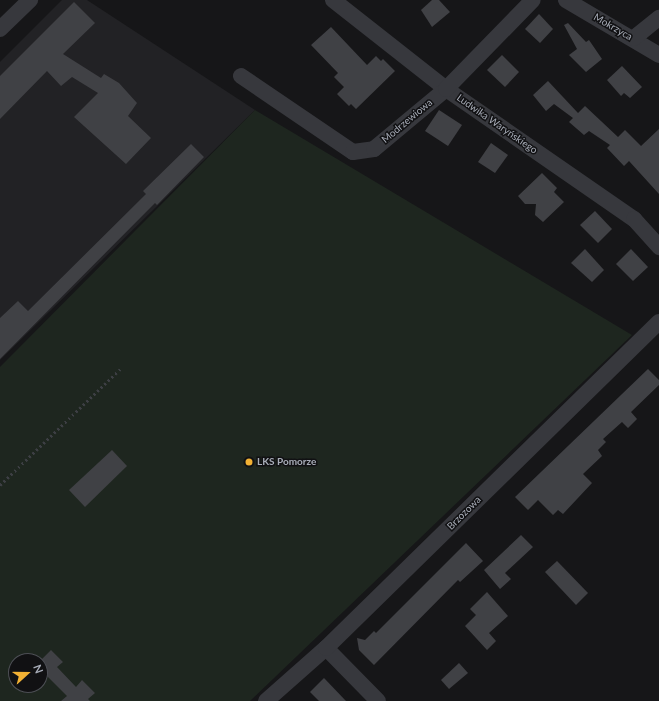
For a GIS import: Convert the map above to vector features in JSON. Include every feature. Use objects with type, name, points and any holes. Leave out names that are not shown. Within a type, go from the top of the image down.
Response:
[{"type":"street","points":[[0,29],[30,0]]},
{"type":"street","name":"Ludwika Waryńskiego","points":[[333,0],[446,89],[634,219],[659,247]]},
{"type":"street","name":"Modrzewiowa","points":[[241,76],[352,152],[374,149],[446,89],[533,0]]},
{"type":"street","name":"Mokrzyca","points":[[566,0],[634,38],[659,55]]},
{"type":"street","points":[[634,38],[659,18]]},
{"type":"street","name":"Brzozowa","points":[[266,701],[326,648],[659,322]]},
{"type":"street","points":[[326,648],[378,701]]},
{"type":"path","points":[[0,485],[121,368]]},
{"type":"shaded area","points":[[62,0],[87,0],[255,110],[0,360],[0,62]]},
{"type":"shaded area","name":"LKS Pomorze","points":[[255,110],[632,335],[250,701],[0,701],[0,367]]},
{"type":"building","points":[[432,0],[439,0],[450,12],[432,27],[421,10]]},
{"type":"building","points":[[74,2],[95,23],[63,54],[101,78],[104,74],[119,83],[137,103],[128,116],[151,138],[126,164],[74,117],[98,93],[72,77],[61,86],[47,71],[0,119],[0,76]]},
{"type":"building","points":[[539,14],[553,29],[540,43],[525,29]]},
{"type":"building","points":[[568,23],[586,42],[589,40],[602,59],[586,72],[569,55],[577,49],[564,25]]},
{"type":"building","points":[[331,27],[367,65],[376,56],[381,61],[383,59],[395,71],[356,109],[351,104],[349,106],[337,94],[344,87],[334,77],[338,73],[311,45]]},
{"type":"building","points":[[502,55],[519,72],[505,87],[487,70]]},
{"type":"building","points":[[622,66],[642,87],[630,98],[624,93],[621,96],[607,80]]},
{"type":"building","points":[[548,81],[578,113],[585,106],[618,137],[625,130],[641,146],[659,129],[659,194],[629,161],[624,166],[607,148],[610,145],[589,131],[584,135],[569,122],[573,118],[554,104],[546,111],[533,95]]},
{"type":"building","points":[[439,110],[462,125],[448,146],[425,131]]},
{"type":"building","points":[[491,143],[508,155],[495,173],[478,162]]},
{"type":"building","points":[[191,144],[204,157],[157,205],[155,203],[0,359],[0,318],[18,301],[28,311],[146,194],[143,191]]},
{"type":"building","points":[[542,173],[557,188],[554,192],[564,202],[543,222],[535,215],[536,204],[525,204],[518,196]]},
{"type":"building","points":[[595,211],[612,229],[598,243],[580,225]]},
{"type":"building","points":[[585,249],[604,270],[592,282],[571,263]]},
{"type":"building","points":[[631,249],[648,267],[633,281],[616,264]]},
{"type":"building","points":[[648,369],[659,380],[659,385],[631,412],[637,419],[628,428],[622,422],[603,439],[606,442],[598,450],[602,456],[583,474],[592,483],[563,514],[558,510],[553,515],[538,500],[528,510],[515,497]]},
{"type":"building","points":[[112,450],[127,466],[85,507],[69,490]]},
{"type":"building","points":[[521,535],[533,547],[505,573],[511,579],[500,589],[484,570]]},
{"type":"building","points":[[466,543],[483,561],[460,582],[458,580],[374,665],[359,650],[357,638],[365,640],[374,631],[376,633]]},
{"type":"building","points":[[557,561],[588,593],[576,605],[545,572]]},
{"type":"building","points":[[487,592],[508,616],[489,633],[496,641],[487,650],[465,626],[476,615],[470,609]]},
{"type":"building","points":[[51,650],[63,662],[57,667],[76,687],[82,680],[95,693],[88,699],[90,701],[61,701],[67,696],[48,677],[48,653]]},
{"type":"building","points":[[459,663],[468,673],[449,689],[441,680]]},
{"type":"building","points":[[324,678],[346,701],[319,701],[310,692]]},
{"type":"place","name":"LKS Pomorze","points":[[249,462]]}]
